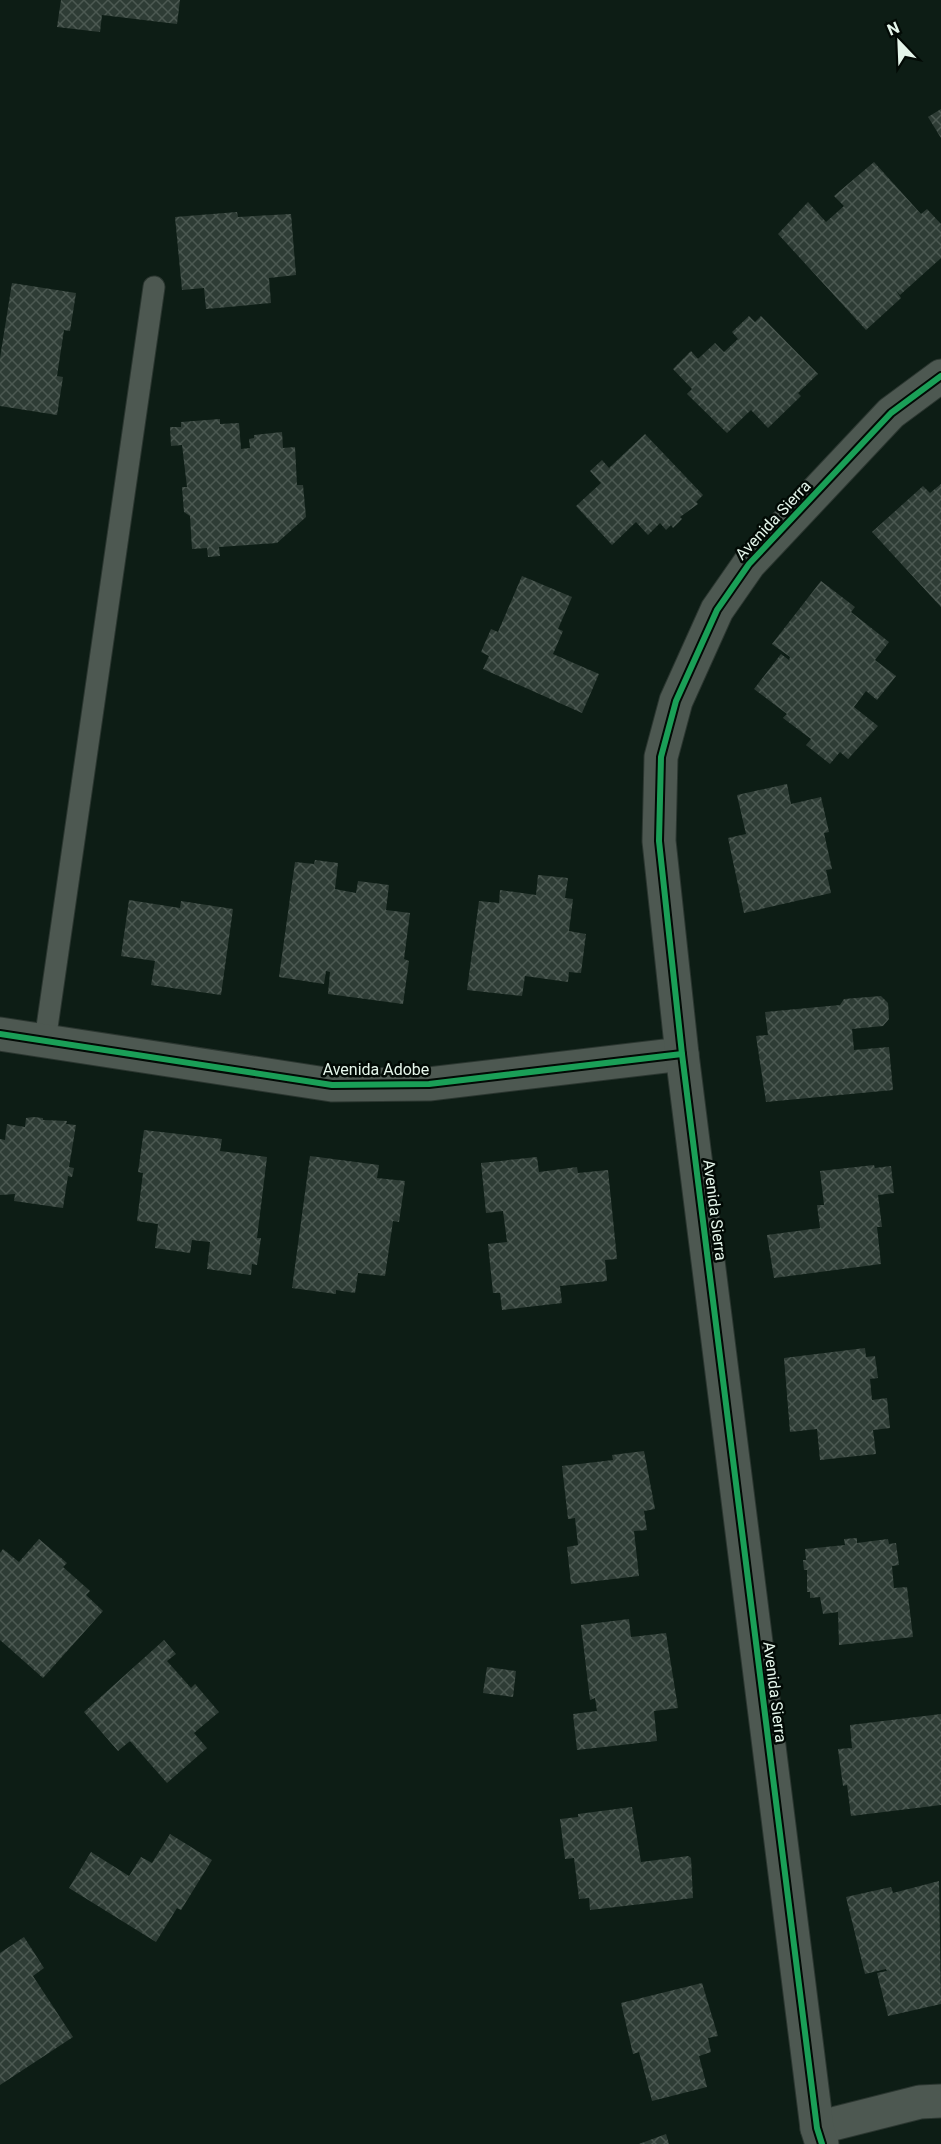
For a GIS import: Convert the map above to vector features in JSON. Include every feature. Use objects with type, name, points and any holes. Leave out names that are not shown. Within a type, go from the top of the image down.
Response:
[{"type":"street","name":"Avenida Sierra","points":[[819,2136],[682,1054],[659,841],[661,757],[676,701],[717,610],[748,564],[891,413],[941,376]]},
{"type":"street","name":"Avenida Adobe","points":[[0,1034],[332,1085],[429,1084],[682,1054]]},
{"type":"street","points":[[819,2136],[920,2102],[941,2100]]},
{"type":"lane","points":[[45,1041],[154,287]]},
{"type":"building","points":[[61,0],[180,0],[177,24],[102,15],[100,32],[57,27]]},
{"type":"building","points":[[941,109],[941,138],[928,117]]},
{"type":"building","points":[[874,162],[921,214],[927,209],[941,224],[941,258],[900,295],[895,289],[901,298],[866,330],[778,234],[808,202],[826,222],[844,206],[834,196]]},
{"type":"building","points":[[237,212],[238,217],[291,214],[296,275],[269,278],[271,303],[206,309],[204,288],[182,290],[175,217]]},
{"type":"building","points":[[12,283],[76,293],[70,331],[64,330],[57,376],[63,377],[57,415],[0,406],[0,358]]},
{"type":"building","points":[[749,316],[755,322],[761,316],[818,374],[798,393],[801,396],[768,428],[751,410],[727,433],[687,394],[692,389],[673,369],[691,351],[698,359],[715,343],[724,352],[738,339],[732,332]]},
{"type":"building","points":[[220,419],[220,424],[239,423],[241,449],[250,448],[249,439],[254,438],[254,435],[282,432],[283,448],[295,447],[297,485],[303,485],[306,517],[277,543],[219,547],[220,556],[208,557],[207,548],[192,549],[190,516],[184,512],[182,487],[187,487],[182,445],[171,446],[170,427],[181,427],[181,422]]},
{"type":"building","points":[[645,434],[703,495],[696,502],[698,504],[680,517],[682,519],[673,528],[671,525],[666,530],[660,523],[648,535],[636,522],[612,545],[576,506],[601,483],[590,471],[602,460],[609,468]]},
{"type":"building","points":[[941,484],[941,607],[872,532],[923,486],[930,493]]},
{"type":"building","points":[[522,576],[572,597],[558,629],[563,631],[553,654],[599,674],[582,713],[483,669],[489,656],[481,652],[491,629],[498,632]]},
{"type":"building","points":[[821,581],[855,607],[851,612],[889,642],[875,660],[896,676],[877,700],[866,691],[854,707],[878,726],[848,759],[840,752],[830,764],[806,745],[811,739],[783,718],[787,714],[754,689],[781,654],[789,660],[790,657],[772,644]]},
{"type":"building","points":[[787,784],[791,804],[821,797],[829,832],[824,833],[832,869],[826,870],[831,893],[744,913],[728,838],[746,834],[737,795]]},
{"type":"building","points":[[315,860],[338,863],[335,889],[356,893],[358,881],[389,885],[386,910],[410,913],[404,959],[409,961],[403,1004],[328,994],[330,972],[326,971],[324,984],[279,977],[295,862],[314,864]]},
{"type":"building","points":[[538,875],[568,878],[565,898],[573,899],[569,931],[586,934],[581,973],[569,972],[568,982],[525,976],[522,996],[467,990],[479,901],[499,903],[500,890],[536,895]]},
{"type":"building","points":[[129,900],[180,908],[181,901],[233,909],[221,995],[151,985],[155,961],[121,956]]},
{"type":"building","points":[[881,996],[888,1003],[889,1019],[883,1026],[852,1029],[854,1050],[889,1047],[893,1090],[766,1102],[756,1036],[768,1035],[765,1012],[840,1005],[844,999]]},
{"type":"building","points":[[26,1118],[43,1118],[43,1120],[67,1121],[66,1124],[76,1125],[69,1167],[74,1168],[72,1177],[68,1176],[63,1208],[14,1201],[15,1194],[0,1195],[0,1139],[5,1140],[7,1124],[25,1127]]},
{"type":"building","points":[[144,1130],[222,1139],[220,1151],[267,1157],[257,1238],[261,1238],[257,1265],[252,1264],[251,1275],[207,1269],[210,1242],[192,1240],[190,1253],[155,1248],[158,1224],[137,1221],[143,1173],[138,1172]]},
{"type":"building","points":[[310,1156],[379,1165],[377,1178],[405,1181],[399,1222],[393,1221],[385,1276],[358,1273],[355,1293],[336,1290],[336,1294],[292,1288]]},
{"type":"building","points":[[537,1157],[539,1172],[577,1167],[578,1173],[608,1170],[617,1259],[605,1260],[607,1281],[560,1286],[562,1303],[502,1310],[500,1293],[493,1293],[488,1244],[507,1242],[503,1211],[486,1213],[481,1163]]},
{"type":"building","points":[[874,1165],[875,1168],[891,1166],[894,1193],[878,1195],[882,1227],[877,1227],[881,1264],[774,1278],[767,1235],[820,1228],[817,1205],[824,1205],[820,1171]]},
{"type":"building","points":[[865,1348],[866,1357],[875,1356],[878,1378],[870,1379],[872,1400],[887,1398],[890,1428],[873,1430],[876,1454],[820,1460],[817,1429],[790,1432],[784,1358]]},
{"type":"building","points":[[644,1451],[655,1509],[644,1511],[647,1530],[634,1531],[639,1576],[571,1584],[567,1547],[578,1545],[575,1518],[568,1519],[562,1466],[613,1460],[612,1455]]},
{"type":"building","points":[[857,1538],[857,1543],[888,1539],[889,1544],[896,1543],[899,1565],[892,1566],[894,1588],[907,1587],[913,1637],[839,1645],[838,1612],[823,1614],[820,1597],[810,1598],[810,1592],[807,1592],[807,1570],[804,1570],[805,1549],[845,1545],[844,1539]]},
{"type":"building","points":[[39,1539],[67,1563],[63,1567],[90,1591],[86,1595],[103,1611],[43,1678],[0,1640],[0,1553],[3,1549],[19,1562]]},
{"type":"building","points":[[629,1619],[631,1637],[666,1633],[678,1708],[654,1711],[657,1741],[577,1750],[573,1714],[597,1711],[595,1698],[590,1700],[581,1625]]},
{"type":"building","points":[[164,1640],[176,1654],[167,1661],[191,1688],[195,1684],[219,1712],[194,1733],[207,1748],[167,1783],[130,1741],[118,1751],[84,1712]]},
{"type":"building","points":[[487,1667],[516,1671],[513,1697],[483,1693]]},
{"type":"building","points":[[941,1714],[941,1805],[851,1816],[847,1785],[843,1786],[838,1749],[852,1748],[850,1725]]},
{"type":"building","points":[[632,1807],[641,1862],[688,1856],[691,1858],[693,1898],[590,1910],[589,1898],[579,1899],[574,1858],[565,1859],[560,1819],[578,1817],[578,1814]]},
{"type":"building","points":[[170,1834],[212,1860],[181,1910],[177,1908],[156,1942],[69,1888],[91,1852],[129,1876],[141,1857],[152,1863]]},
{"type":"building","points":[[939,1881],[941,2004],[888,2016],[877,1973],[887,1971],[886,1969],[865,1974],[846,1897],[891,1887],[893,1893]]},
{"type":"building","points":[[24,1937],[44,1968],[33,1976],[73,2037],[0,2085],[0,1953]]},
{"type":"building","points":[[702,1983],[718,2036],[708,2038],[711,2052],[699,2056],[707,2087],[652,2101],[639,2052],[633,2054],[621,2003]]},
{"type":"building","points":[[666,2134],[669,2144],[639,2144]]},
{"type":"cycle path","points":[[822,2144],[817,2128],[682,1054],[659,841],[661,757],[676,701],[717,610],[749,564],[891,413],[941,376]]},
{"type":"cycle path","points":[[0,1034],[332,1085],[429,1084],[682,1054]]}]
